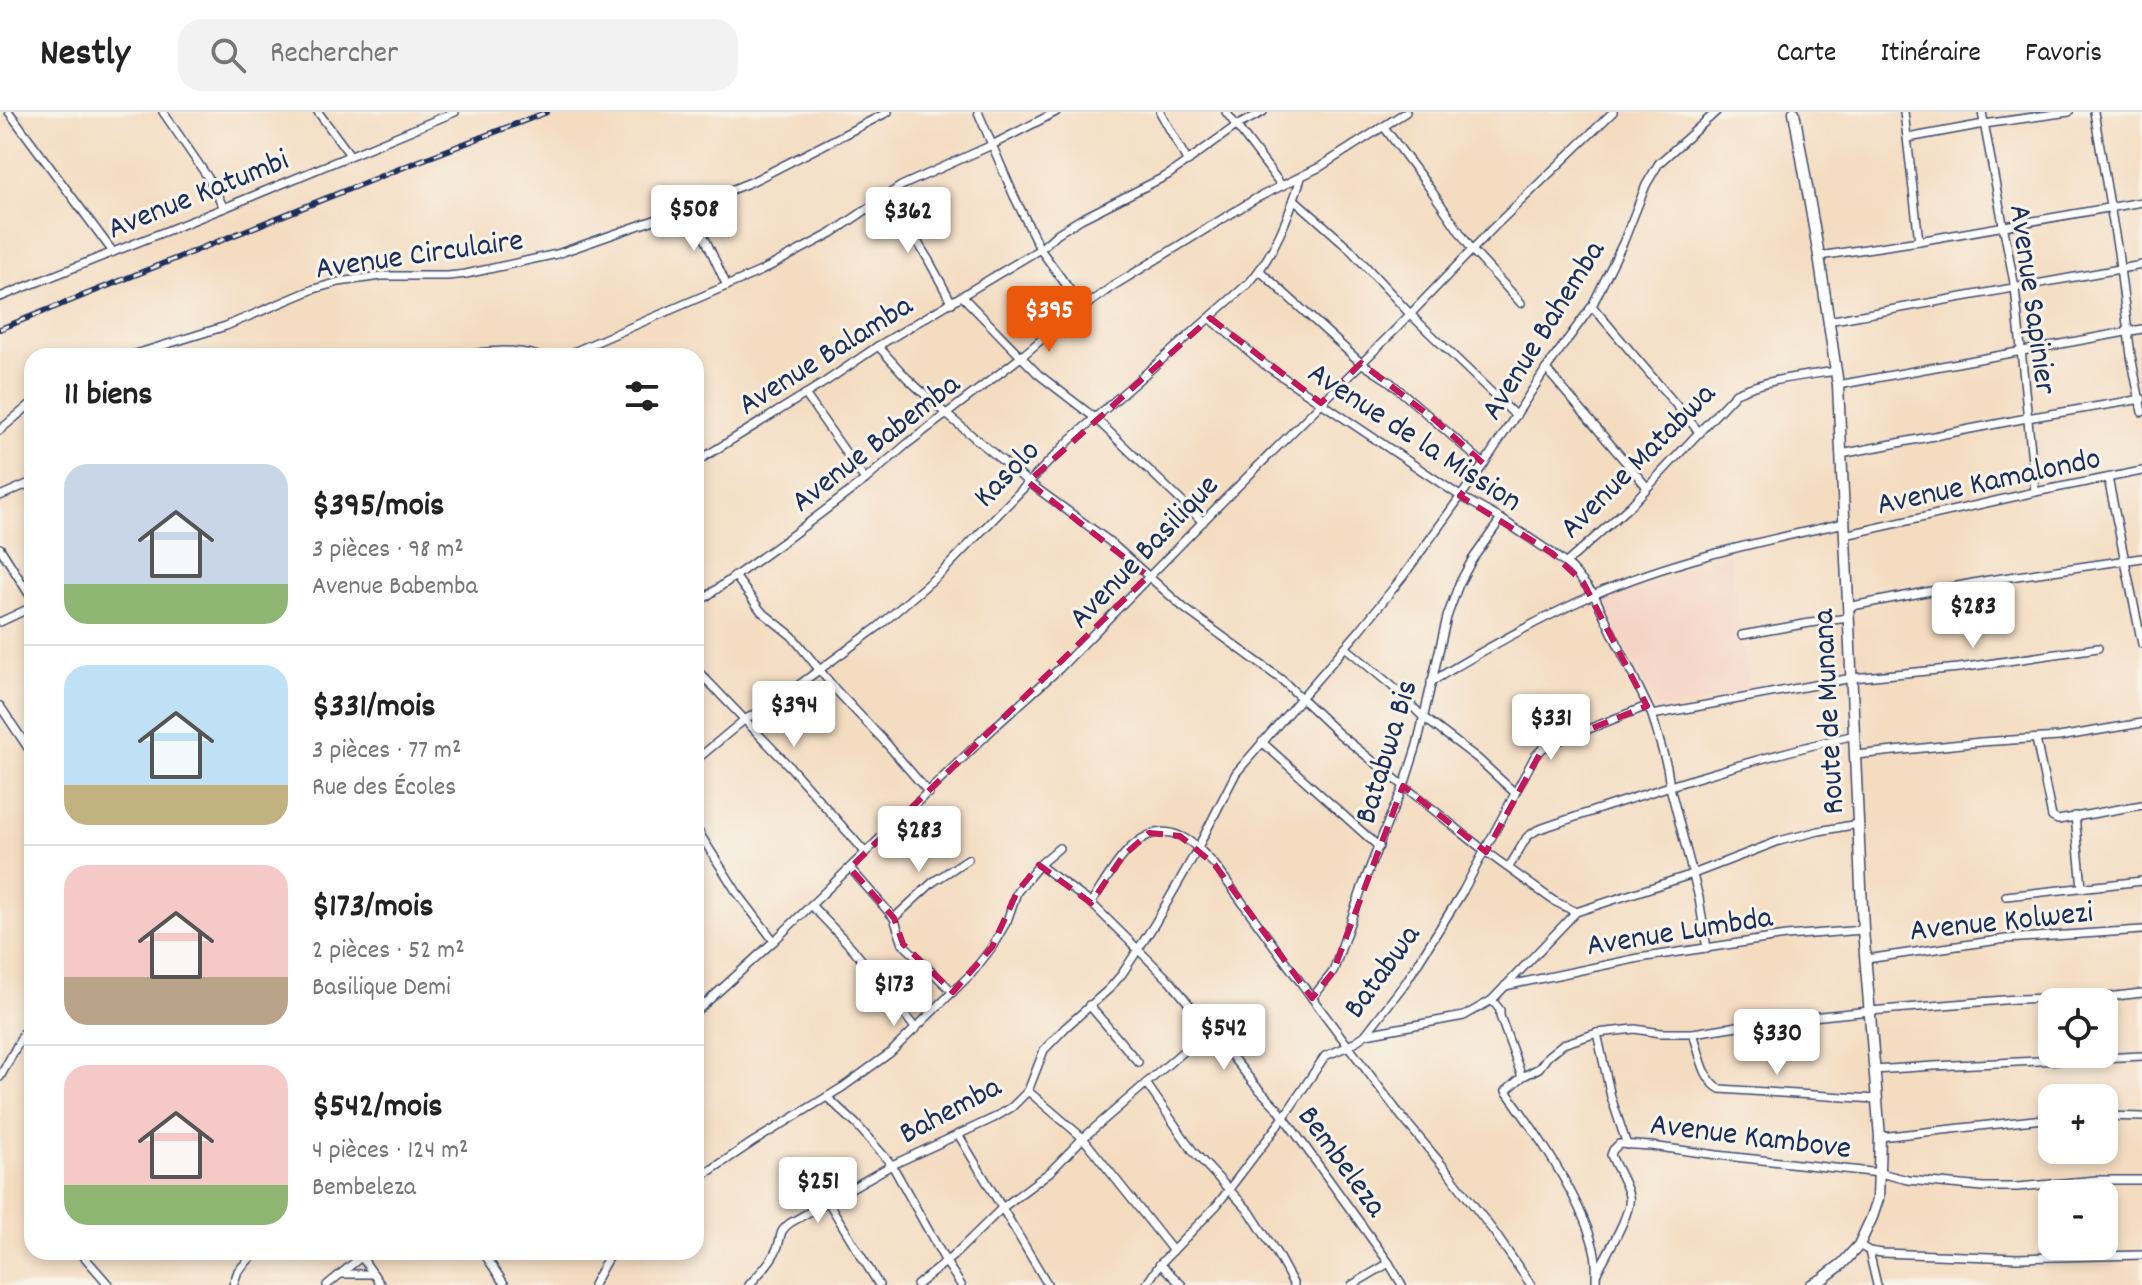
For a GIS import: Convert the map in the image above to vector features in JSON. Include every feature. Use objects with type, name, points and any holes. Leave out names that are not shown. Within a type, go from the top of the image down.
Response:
[{"type":"main road","name":"Route de Munana","points":[[1794,112],[1838,385],[1863,930],[1880,1137],[1880,1173],[1875,1208],[1864,1248],[1811,1285]]},
{"type":"street","points":[[9,112],[113,252]]},
{"type":"street","points":[[163,112],[209,179],[224,208]]},
{"type":"street","points":[[318,112],[350,155]]},
{"type":"street","name":"Avenue Katumbi","points":[[0,297],[455,112]]},
{"type":"street","name":"Avenue Circulaire","points":[[155,348],[226,326],[314,289],[339,282],[381,276],[457,275],[526,262],[615,235],[751,182],[888,112]]},
{"type":"street","points":[[978,112],[1040,249],[1083,308]]},
{"type":"street","points":[[583,348],[761,271],[832,233],[901,186],[1056,112]]},
{"type":"street","points":[[1160,112],[1188,162]]},
{"type":"street","points":[[1226,112],[1282,186]]},
{"type":"street","name":"Avenue Balamba","points":[[704,457],[878,346],[1040,249],[1058,233],[1168,175],[1236,126],[1263,112]]},
{"type":"street","name":"Avenue Babemba","points":[[704,598],[865,480],[1083,308],[1169,250],[1255,199],[1301,178],[1406,112]]},
{"type":"street","name":"Avenue Basilique","points":[[704,1005],[1059,669],[1472,250],[1613,112]]},
{"type":"street","name":"Avenue Bahemba","points":[[1028,1091],[1044,1050],[1122,974],[1154,925],[1236,773],[1404,575],[1592,306],[1623,243],[1646,185],[1659,163],[1716,112]]},
{"type":"street","points":[[1904,112],[1919,241]]},
{"type":"street","name":"Avenue Sapinier","points":[[1982,112],[2015,288],[2035,492]]},
{"type":"street","points":[[1908,138],[2069,112]]},
{"type":"street","points":[[2094,112],[2142,412]]},
{"type":"street","points":[[1384,127],[1472,250],[1521,303]]},
{"type":"street","name":"Kasolo","points":[[704,753],[744,720],[820,671],[878,627],[944,570],[1028,482],[1095,418],[1260,271],[1273,249],[1301,178]]},
{"type":"street","points":[[888,194],[952,303]]},
{"type":"street","points":[[1294,199],[1348,247],[1410,314],[1516,416]]},
{"type":"street","points":[[1819,256],[2142,202]]},
{"type":"street","points":[[690,206],[727,286]]},
{"type":"street","points":[[1828,321],[2142,265]]},
{"type":"street","points":[[1260,271],[1361,363],[1389,381],[1484,464]]},
{"type":"street","points":[[963,297],[1038,374],[1095,418],[1203,522]]},
{"type":"street","points":[[1592,306],[1700,433]]},
{"type":"street","name":"Avenue de la Mission","points":[[1210,318],[1265,365],[1565,564],[1594,595],[1647,706]]},
{"type":"street","points":[[1838,385],[2142,329]]},
{"type":"street","points":[[878,346],[946,414],[1028,482],[1109,541],[1200,621],[1253,658],[1302,698],[1338,733],[1486,852],[1576,912]]},
{"type":"street","points":[[1546,369],[1647,487]]},
{"type":"street","name":"Avenue Matabwa","points":[[1565,564],[1631,505],[1736,393],[1753,385],[1836,371]]},
{"type":"street","points":[[805,394],[865,480]]},
{"type":"street","points":[[1841,454],[2141,399]]},
{"type":"street","points":[[0,430],[24,410]]},
{"type":"street","name":"Avenue Kamalondo","points":[[1431,682],[1509,637],[1594,595],[1672,566],[1733,548],[2142,471]]},
{"type":"street","points":[[2108,478],[2142,644]]},
{"type":"street","points":[[0,496],[24,486]]},
{"type":"street","name":"Batabwa Bis","points":[[1312,998],[1333,972],[1355,906],[1404,786],[1447,617],[1459,584],[1501,519]]},
{"type":"street","points":[[0,548],[24,586]]},
{"type":"street","points":[[1742,635],[1810,623],[1989,580],[2142,558]]},
{"type":"street","points":[[735,576],[761,611],[792,636],[929,793]]},
{"type":"street","points":[[0,622],[24,611]]},
{"type":"street","points":[[1345,647],[1514,792]]},
{"type":"street","points":[[1652,715],[1852,678],[1959,668],[2098,648]]},
{"type":"street","points":[[704,678],[791,768],[865,852]]},
{"type":"street","points":[[0,706],[24,742]]},
{"type":"street","points":[[1647,706],[1667,767],[1693,874],[1707,949]]},
{"type":"street","name":"Batabwa","points":[[1146,1285],[1160,1264],[1229,1188],[1284,1117],[1325,1056],[1365,1035],[1406,982],[1486,852],[1535,756],[1543,748],[1647,706]]},
{"type":"street","points":[[1856,755],[2059,737],[2142,723]]},
{"type":"street","points":[[1509,867],[1527,837],[1537,830],[1770,755],[1855,735]]},
{"type":"street","points":[[2036,739],[2052,817],[2058,820],[2142,805]]},
{"type":"street","points":[[1262,742],[1379,847]]},
{"type":"street","points":[[2075,816],[2082,887]]},
{"type":"street","points":[[1365,1035],[1464,1016],[1492,1000],[1576,912],[1693,874],[1779,841],[1858,824]]},
{"type":"street","points":[[1091,903],[1123,856],[1137,840],[1149,833],[1180,836],[1197,847],[1215,865],[1312,998],[1494,1232],[1531,1285]]},
{"type":"street","points":[[704,841],[736,891],[774,941]]},
{"type":"street","points":[[704,1175],[890,1053],[972,973],[1007,921],[1017,892],[1039,865],[1059,848]]},
{"type":"street","points":[[894,918],[933,882],[968,859]]},
{"type":"street","name":"Bembeleza","points":[[1039,865],[1091,903],[1171,982],[1284,1117],[1402,1285]]},
{"type":"street","points":[[850,868],[894,918],[903,944],[953,992]]},
{"type":"street","points":[[2006,896],[2142,881]]},
{"type":"street","points":[[811,905],[853,949],[916,1029]]},
{"type":"street","name":"Avenue Lumbda","points":[[1505,986],[1606,964],[1786,936],[1863,930]]},
{"type":"street","name":"Avenue Kolwezi","points":[[1866,959],[2006,939],[2142,930]]},
{"type":"street","points":[[1596,1285],[1594,1252],[1574,1199],[1506,1091],[1539,1068],[1563,1044],[1597,1033],[1635,1029],[1693,1033],[1870,1011],[2142,993]]},
{"type":"street","points":[[1492,1000],[1500,1010],[1522,1077]]},
{"type":"street","points":[[1089,1005],[1138,1062]]},
{"type":"street","points":[[917,1285],[946,1262],[1002,1208],[1051,1171],[1083,1138],[1210,1028]]},
{"type":"street","points":[[0,1077],[24,1033]]},
{"type":"street","points":[[1597,1033],[1611,1097],[1627,1145]]},
{"type":"street","points":[[1693,1033],[1714,1087],[1876,1099]]},
{"type":"street","points":[[1874,1070],[2142,1056]]},
{"type":"street","points":[[1146,1083],[1193,1151],[1258,1224],[1294,1285]]},
{"type":"street","points":[[1028,1091],[1083,1138],[1173,1251]]},
{"type":"street","name":"Bahemba","points":[[749,1285],[778,1246],[783,1229],[892,1165],[994,1118],[1012,1107],[1028,1091]]},
{"type":"street","points":[[827,1097],[892,1165],[961,1285]]},
{"type":"street","points":[[2118,1116],[2142,1117]]},
{"type":"street","points":[[1880,1137],[2038,1120]]},
{"type":"street","points":[[958,1134],[1048,1285]]},
{"type":"street","name":"Avenue Kambove","points":[[1596,1274],[1628,1214],[1630,1198],[1611,1155],[1619,1144],[1983,1187],[2142,1180]]},
{"type":"street","points":[[828,1202],[879,1285]]},
{"type":"street","points":[[1877,1285],[1864,1248],[2017,1258],[2142,1255]]},
{"type":"street","points":[[87,1260],[109,1285]]},
{"type":"street","points":[[233,1285],[238,1271],[248,1260]]},
{"type":"street","points":[[327,1285],[353,1260]]},
{"type":"street","points":[[363,1260],[381,1285]]},
{"type":"street","points":[[488,1260],[505,1285]]},
{"type":"street","points":[[593,1285],[607,1260]]},
{"type":"street","points":[[1352,1285],[1389,1263]]},
{"type":"street","points":[[1160,1264],[1182,1285]]},
{"type":"street","points":[[339,1274],[373,1274]]},
{"type":"highlighted area","points":[[1210,318],[1321,403],[1361,363],[1435,420],[1484,464],[1460,496],[1552,553],[1583,582],[1647,706],[1543,748],[1486,852],[1403,786],[1333,972],[1312,998],[1215,865],[1180,836],[1149,833],[1123,856],[1091,903],[1039,865],[1017,892],[992,947],[953,992],[903,944],[894,918],[850,868],[1148,576],[1028,482]]},
{"type":"shaded area","points":[[1730,554],[1749,694],[1658,711],[1600,598]]},
{"type":"railway","points":[[0,329],[547,112]]}]
